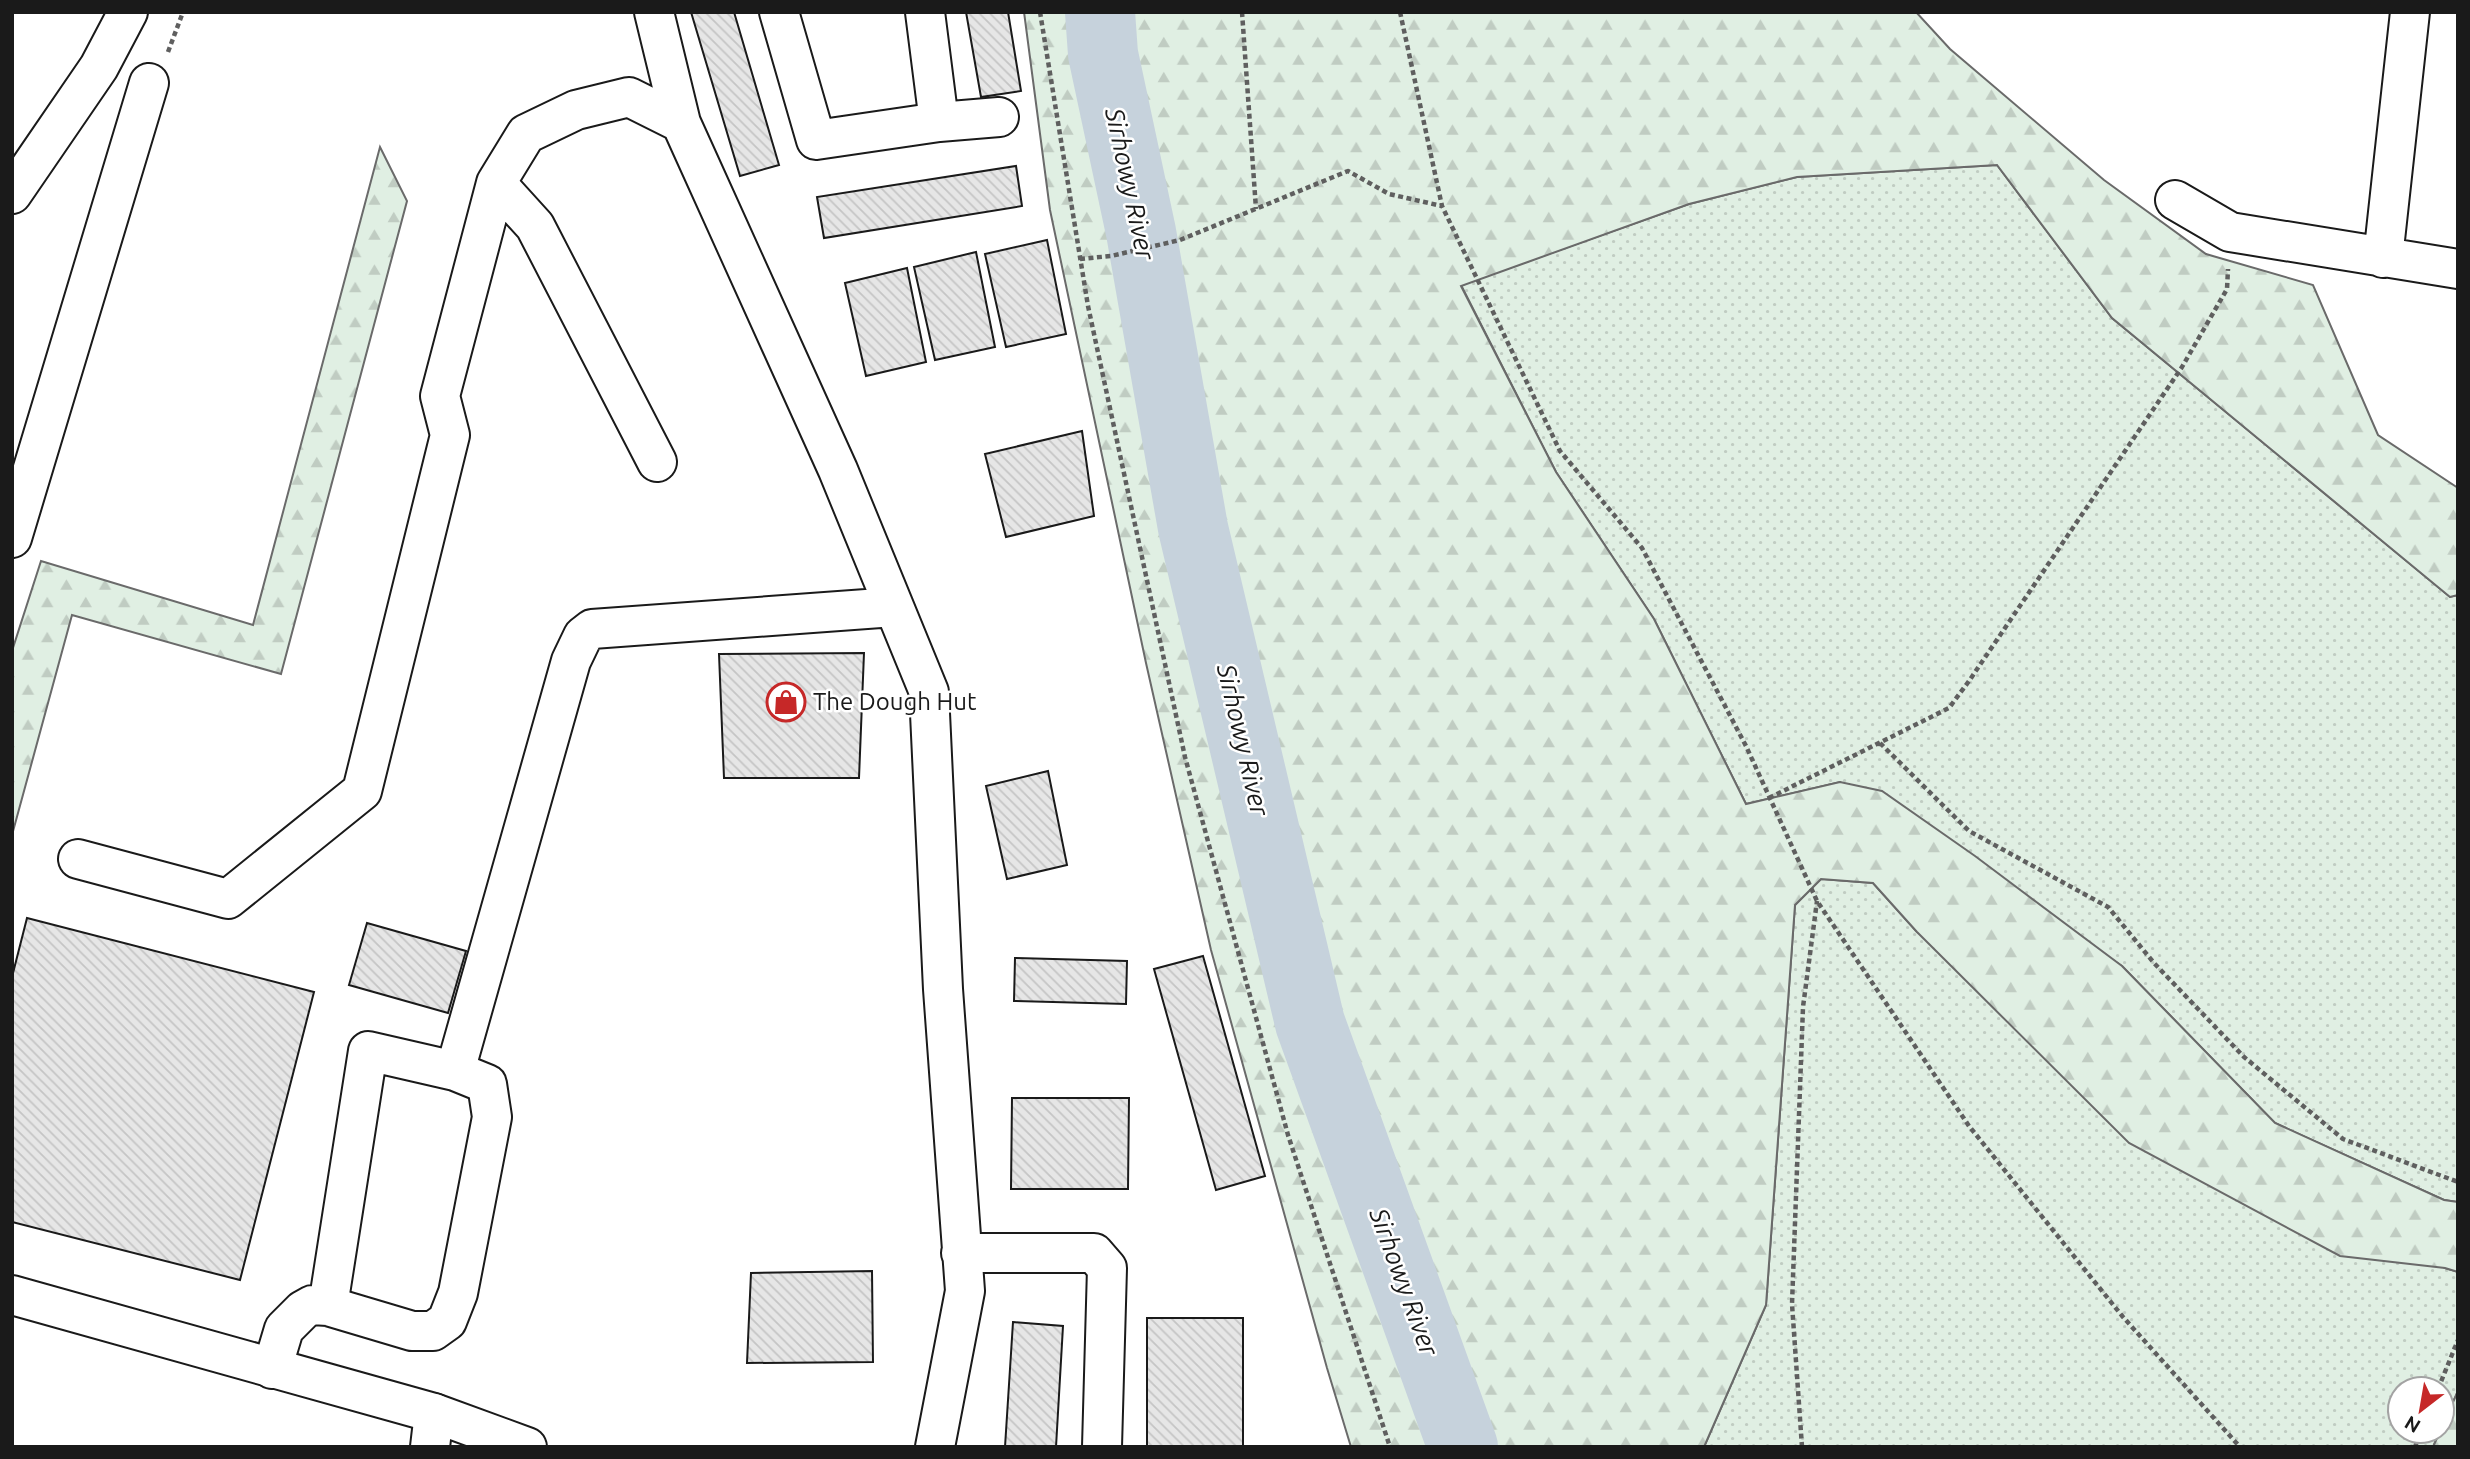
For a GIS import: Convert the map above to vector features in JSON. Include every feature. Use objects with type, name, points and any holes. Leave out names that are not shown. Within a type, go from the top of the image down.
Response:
[{"type":"street","points":[[12,194],[99,67],[128,12]]},
{"type":"street","points":[[654,12],[681,123],[838,470],[929,692],[943,989],[965,1291],[935,1447]]},
{"type":"street","points":[[779,12],[816,140],[939,122],[999,117]]},
{"type":"street","points":[[925,12],[939,122]]},
{"type":"street","points":[[2383,258],[2410,12]]},
{"type":"street","points":[[12,538],[149,83]]},
{"type":"street","points":[[78,859],[228,899],[362,791],[450,435],[440,397],[496,183],[526,134],[576,110],[629,97],[681,123]]},
{"type":"street","points":[[496,183],[535,226],[657,462]]},
{"type":"street","points":[[2175,200],[2230,232],[2458,269]]},
{"type":"street","points":[[455,1071],[571,661],[583,636],[592,629],[894,607]]},
{"type":"street","points":[[272,1369],[285,1328],[312,1305],[328,1306],[412,1331],[433,1331],[447,1321],[458,1293],[492,1117],[487,1084],[455,1071],[368,1051],[328,1306]]},
{"type":"street","points":[[961,1253],[1094,1253],[1107,1268],[1102,1447]]},
{"type":"street","points":[[12,1295],[272,1369],[432,1430],[527,1447]]},
{"type":"path","points":[[1040,12],[1088,306],[1185,757],[1288,1135],[1390,1447]]},
{"type":"path","points":[[1242,12],[1256,209]]},
{"type":"path","points":[[1400,12],[1442,206],[1560,451],[1642,548],[1746,746],[1817,901],[1969,1126],[2123,1317],[2240,1447]]},
{"type":"path","points":[[1080,259],[1111,256],[1180,240],[1348,171],[1389,194],[1442,206]]},
{"type":"path","points":[[1769,799],[1949,708],[2182,367],[2227,289],[2230,232]]},
{"type":"path","points":[[1880,743],[1969,831],[2108,907],[2154,962],[2244,1057],[2343,1139],[2458,1182]]},
{"type":"path","points":[[1802,1447],[1792,1304],[1803,1007],[1817,901]]},
{"type":"path","points":[[2444,1375],[2458,1340]]},
{"type":"green space","points":[[1024,12],[1916,12],[1950,49],[2104,180],[2206,254],[2313,285],[2378,435],[2458,488],[2458,595],[2450,597],[2112,318],[1997,165],[1797,177],[1689,204],[1461,286],[1556,472],[1654,619],[1746,804],[1840,782],[1882,791],[1975,856],[2122,966],[2275,1123],[2444,1200],[2458,1202],[2458,1272],[2445,1268],[2340,1256],[2129,1143],[1917,932],[1873,883],[1821,879],[1795,905],[1766,1305],[1704,1447],[1351,1447],[1211,950],[1146,663],[1050,210]]},
{"type":"green space","points":[[380,147],[407,201],[281,674],[72,615],[12,835],[12,651],[41,561],[253,625]]},
{"type":"green space","points":[[1997,165],[2112,318],[2450,597],[2458,595],[2458,1202],[2444,1200],[2275,1123],[2122,966],[1840,782],[1746,804],[1654,619],[1556,472],[1461,285],[1689,204],[1797,177]]},
{"type":"green space","points":[[1821,879],[1873,883],[1917,932],[2445,1268],[2458,1272],[2456,1396],[2456,1375],[2386,1375],[2386,1445],[2434,1445],[2433,1447],[1704,1447],[1766,1305],[1795,905]]},
{"type":"green space","points":[[2458,1391],[2458,1447],[2433,1447],[2456,1445]]},
{"type":"building","points":[[691,12],[734,12],[779,165],[740,176]]},
{"type":"building","points":[[966,12],[1008,12],[1021,91],[981,97]]},
{"type":"building","points":[[1016,166],[1022,206],[824,238],[817,197]]},
{"type":"building","points":[[1047,240],[1066,334],[1006,347],[985,254]]},
{"type":"building","points":[[976,252],[995,347],[935,360],[914,267]]},
{"type":"building","points":[[907,268],[926,362],[866,376],[845,283]]},
{"type":"building","points":[[1082,431],[1094,516],[1006,537],[985,454]]},
{"type":"building","points":[[864,653],[859,778],[724,778],[719,654]]},
{"type":"building","points":[[1048,771],[1067,865],[1007,879],[986,786]]},
{"type":"building","points":[[27,918],[314,992],[240,1280],[12,1222],[12,977]]},
{"type":"building","points":[[367,923],[466,951],[448,1013],[349,985]]},
{"type":"building","points":[[1203,956],[1265,1176],[1216,1190],[1154,969]]},
{"type":"building","points":[[1015,958],[1127,961],[1126,1004],[1014,1001]]},
{"type":"building","points":[[1012,1098],[1129,1098],[1128,1189],[1011,1189]]},
{"type":"building","points":[[872,1271],[873,1362],[747,1363],[751,1273]]},
{"type":"building","points":[[1147,1318],[1243,1318],[1243,1447],[1147,1447]]},
{"type":"building","points":[[1013,1322],[1063,1326],[1056,1447],[1005,1447]]},
{"type":"waterway","name":"Sirhowy River","points":[[1100,12],[1103,54],[1141,232],[1193,528],[1310,1023],[1463,1447]]},
{"type":"place","name":"The Dough Hut","points":[[786,702]]}]
